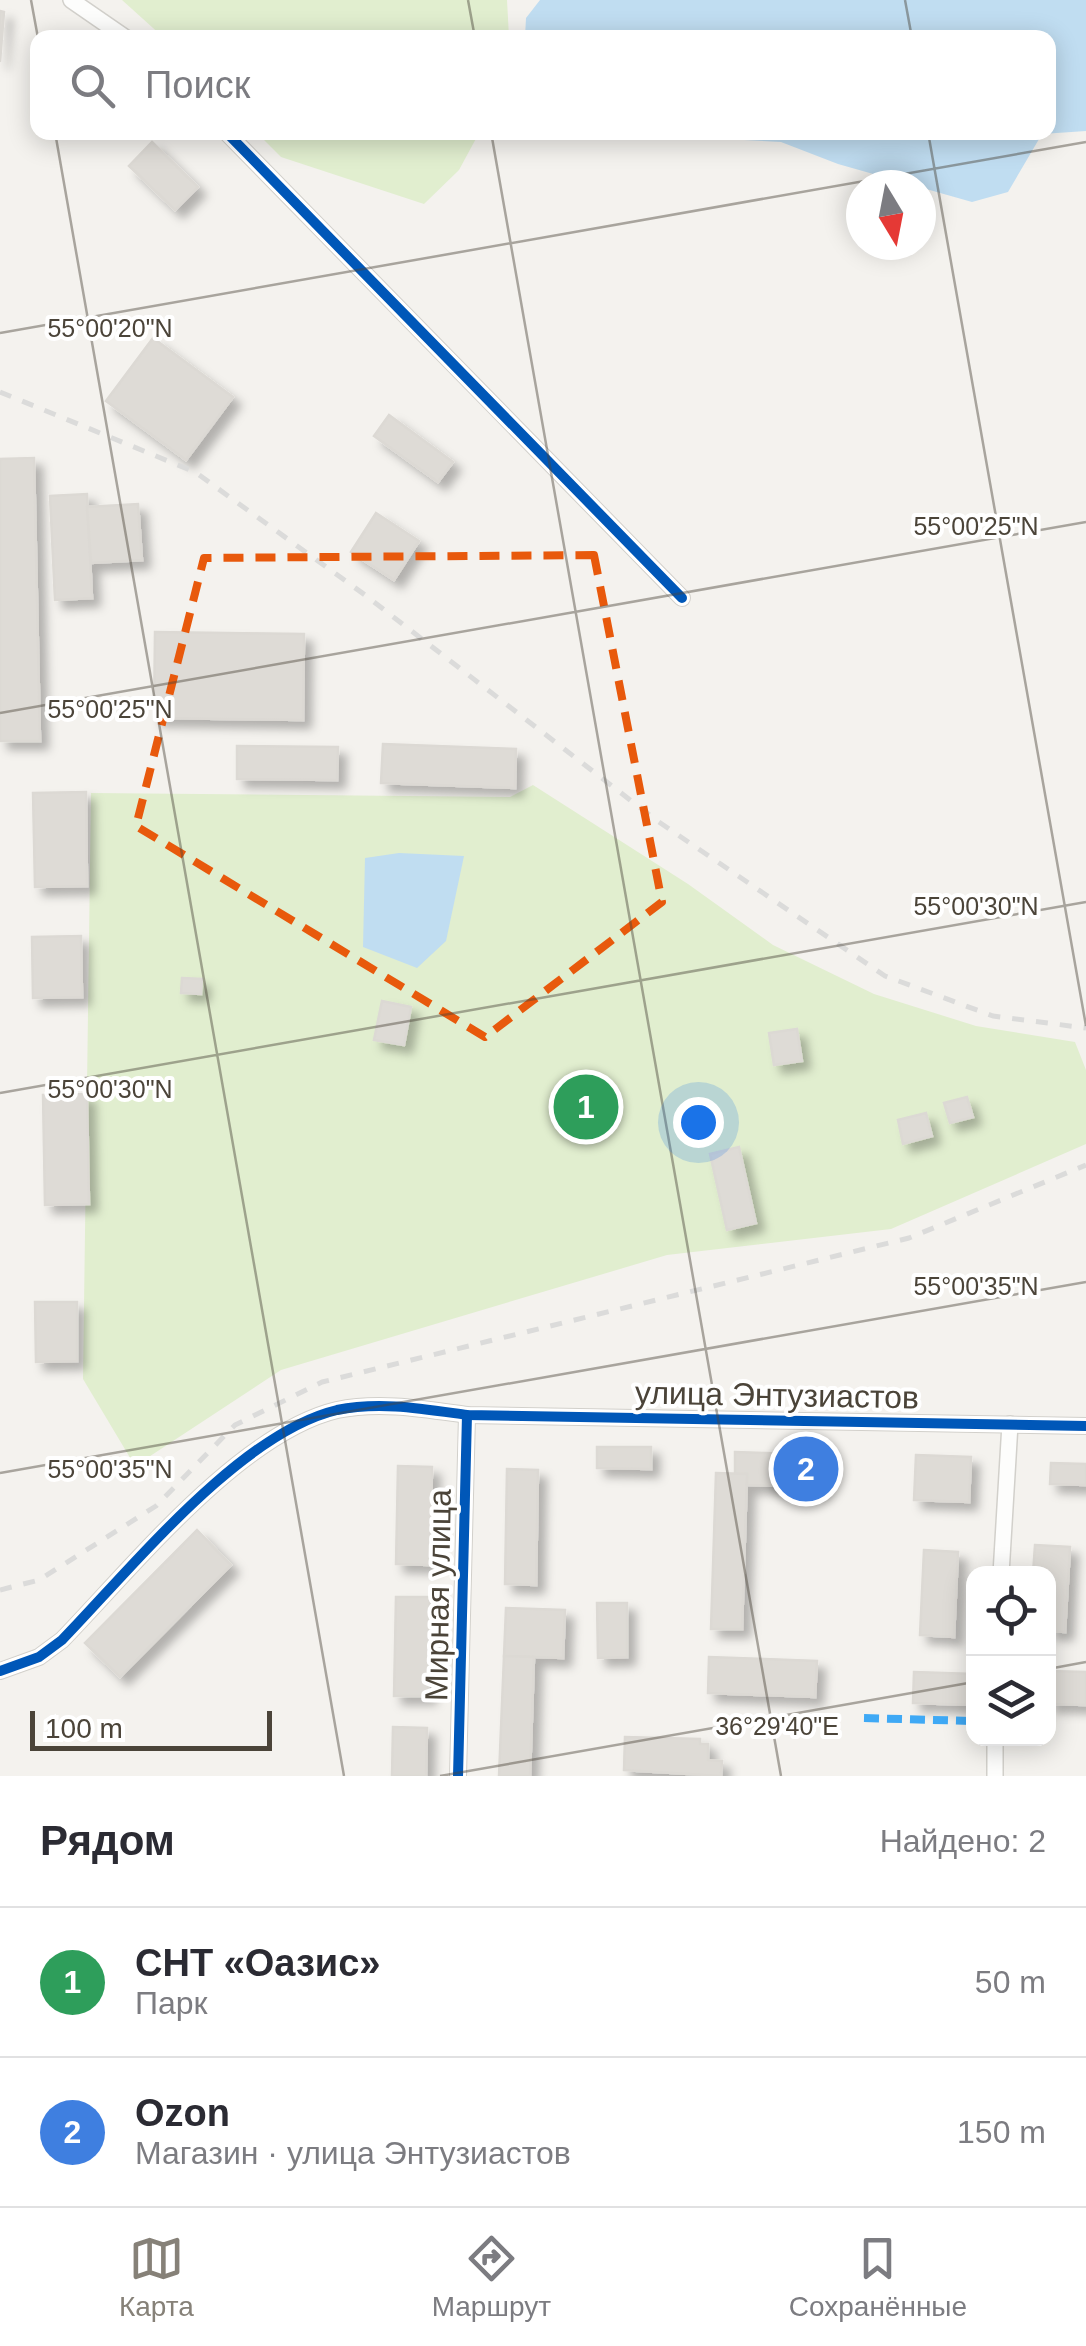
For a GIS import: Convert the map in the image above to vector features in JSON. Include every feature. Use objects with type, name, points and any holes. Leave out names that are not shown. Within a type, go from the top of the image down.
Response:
[{"type":"street","points":[[72,0],[115,30]]},
{"type":"street","points":[[234,140],[682,598]]},
{"type":"street","name":"улица Энтузиастов","points":[[0,1671],[39,1657],[62,1640],[234,1467],[295,1426],[340,1410],[384,1405],[467,1415],[1086,1426]]},
{"type":"street","name":"Мирная улица","points":[[458,1776],[467,1415]]},
{"type":"street","points":[[1001,1566],[1010,1424]]},
{"type":"street","points":[[995,1746],[996,1776]]},
{"type":"highlighted area","points":[[594,555],[662,902],[485,1037],[136,826],[204,558]]},
{"type":"green space","points":[[122,0],[507,0],[509,30],[155,30]]},
{"type":"green space","points":[[264,140],[475,140],[459,170],[424,204],[281,157]]},
{"type":"green space","points":[[533,785],[688,884],[773,945],[874,994],[976,1026],[1075,1042],[1086,1070],[1086,1144],[891,1229],[667,1255],[281,1370],[135,1466],[83,1379],[91,793],[510,797]]},
{"type":"water","points":[[540,0],[1086,0],[1086,131],[1056,133],[1056,30],[525,30],[526,18]]},
{"type":"water","points":[[742,140],[1038,140],[1008,192],[972,202],[936,192],[936,170],[859,170],[781,142]]},
{"type":"water","points":[[399,853],[464,856],[446,941],[417,968],[363,947],[365,858]]},
{"type":"building","points":[[0,11],[4,12],[0,62]]},
{"type":"building","points":[[152,142],[198,187],[175,210],[129,166]]},
{"type":"building","points":[[153,338],[233,397],[186,460],[106,401]]},
{"type":"building","points":[[389,415],[453,462],[438,482],[374,436]]},
{"type":"building","points":[[34,458],[40,741],[0,741],[0,459]]},
{"type":"building","points":[[87,494],[92,598],[55,600],[50,496]]},
{"type":"building","points":[[138,504],[142,560],[91,563],[87,507]]},
{"type":"building","points":[[376,513],[419,541],[394,580],[351,552]]},
{"type":"building","points":[[155,632],[304,634],[303,720],[154,718]]},
{"type":"building","points":[[383,744],[516,749],[515,788],[381,783]]},
{"type":"building","points":[[237,746],[338,747],[337,780],[237,779]]},
{"type":"building","points":[[86,792],[87,886],[35,887],[33,793]]},
{"type":"building","points":[[81,936],[82,997],[33,998],[32,937]]},
{"type":"building","points":[[182,978],[202,979],[201,994],[181,993]]},
{"type":"building","points":[[382,1001],[411,1007],[404,1045],[374,1040]]},
{"type":"building","points":[[797,1029],[802,1061],[774,1065],[769,1033]]},
{"type":"building","points":[[87,1094],[89,1204],[45,1205],[43,1095]]},
{"type":"building","points":[[967,1097],[973,1117],[950,1123],[944,1103]]},
{"type":"building","points":[[926,1113],[932,1136],[903,1144],[898,1120]]},
{"type":"building","points":[[739,1147],[756,1223],[727,1230],[710,1154]]},
{"type":"building","points":[[35,1302],[77,1302],[77,1361],[36,1362]]},
{"type":"building","points":[[597,1447],[651,1447],[651,1469],[597,1468]]},
{"type":"building","points":[[735,1452],[821,1455],[819,1487],[747,1485],[747,1474],[735,1474]]},
{"type":"building","points":[[916,1455],[971,1457],[969,1502],[914,1500]]},
{"type":"building","points":[[1051,1463],[1086,1464],[1086,1485],[1050,1484]]},
{"type":"building","points":[[398,1466],[432,1467],[430,1565],[396,1564]]},
{"type":"building","points":[[507,1469],[538,1470],[536,1585],[505,1584]]},
{"type":"building","points":[[716,1473],[747,1474],[742,1629],[711,1629]]},
{"type":"building","points":[[197,1530],[231,1565],[120,1677],[85,1643]]},
{"type":"building","points":[[1035,1545],[1070,1547],[1065,1632],[1056,1631],[1056,1566],[1034,1566]]},
{"type":"building","points":[[924,1550],[958,1552],[954,1637],[920,1635]]},
{"type":"building","points":[[396,1597],[430,1597],[428,1696],[394,1696]]},
{"type":"building","points":[[597,1603],[627,1603],[627,1657],[598,1658]]},
{"type":"building","points":[[506,1608],[565,1610],[563,1658],[504,1656]]},
{"type":"building","points":[[504,1656],[534,1657],[530,1776],[499,1776]]},
{"type":"building","points":[[709,1657],[817,1661],[815,1697],[708,1693]]},
{"type":"building","points":[[1056,1671],[1086,1672],[1086,1705],[1056,1704]]},
{"type":"building","points":[[914,1672],[966,1674],[966,1705],[913,1703]]},
{"type":"building","points":[[393,1727],[427,1728],[426,1776],[392,1776]]},
{"type":"building","points":[[625,1737],[700,1739],[700,1744],[708,1744],[708,1760],[722,1761],[721,1776],[624,1770]]},
{"type":"railway","points":[[0,392],[195,472],[365,595],[656,820],[885,976],[993,1016],[1086,1028]]},
{"type":"railway","points":[[0,1590],[39,1580],[156,1506],[235,1425],[322,1382],[909,1238],[1086,1165]]},
{"type":"marked path","points":[[864,1718],[966,1721]]},
{"type":"cycle path","points":[[234,140],[682,598]]},
{"type":"cycle path","points":[[0,1671],[39,1657],[62,1640],[154,1542],[226,1474],[300,1424],[337,1410],[386,1406],[467,1415],[1086,1426]]},
{"type":"cycle path","points":[[458,1776],[467,1415]]},
{"type":"place","name":"СНТ «Оазис»","points":[[586,1107]]},
{"type":"place","name":"Ozon","points":[[806,1469]]}]
